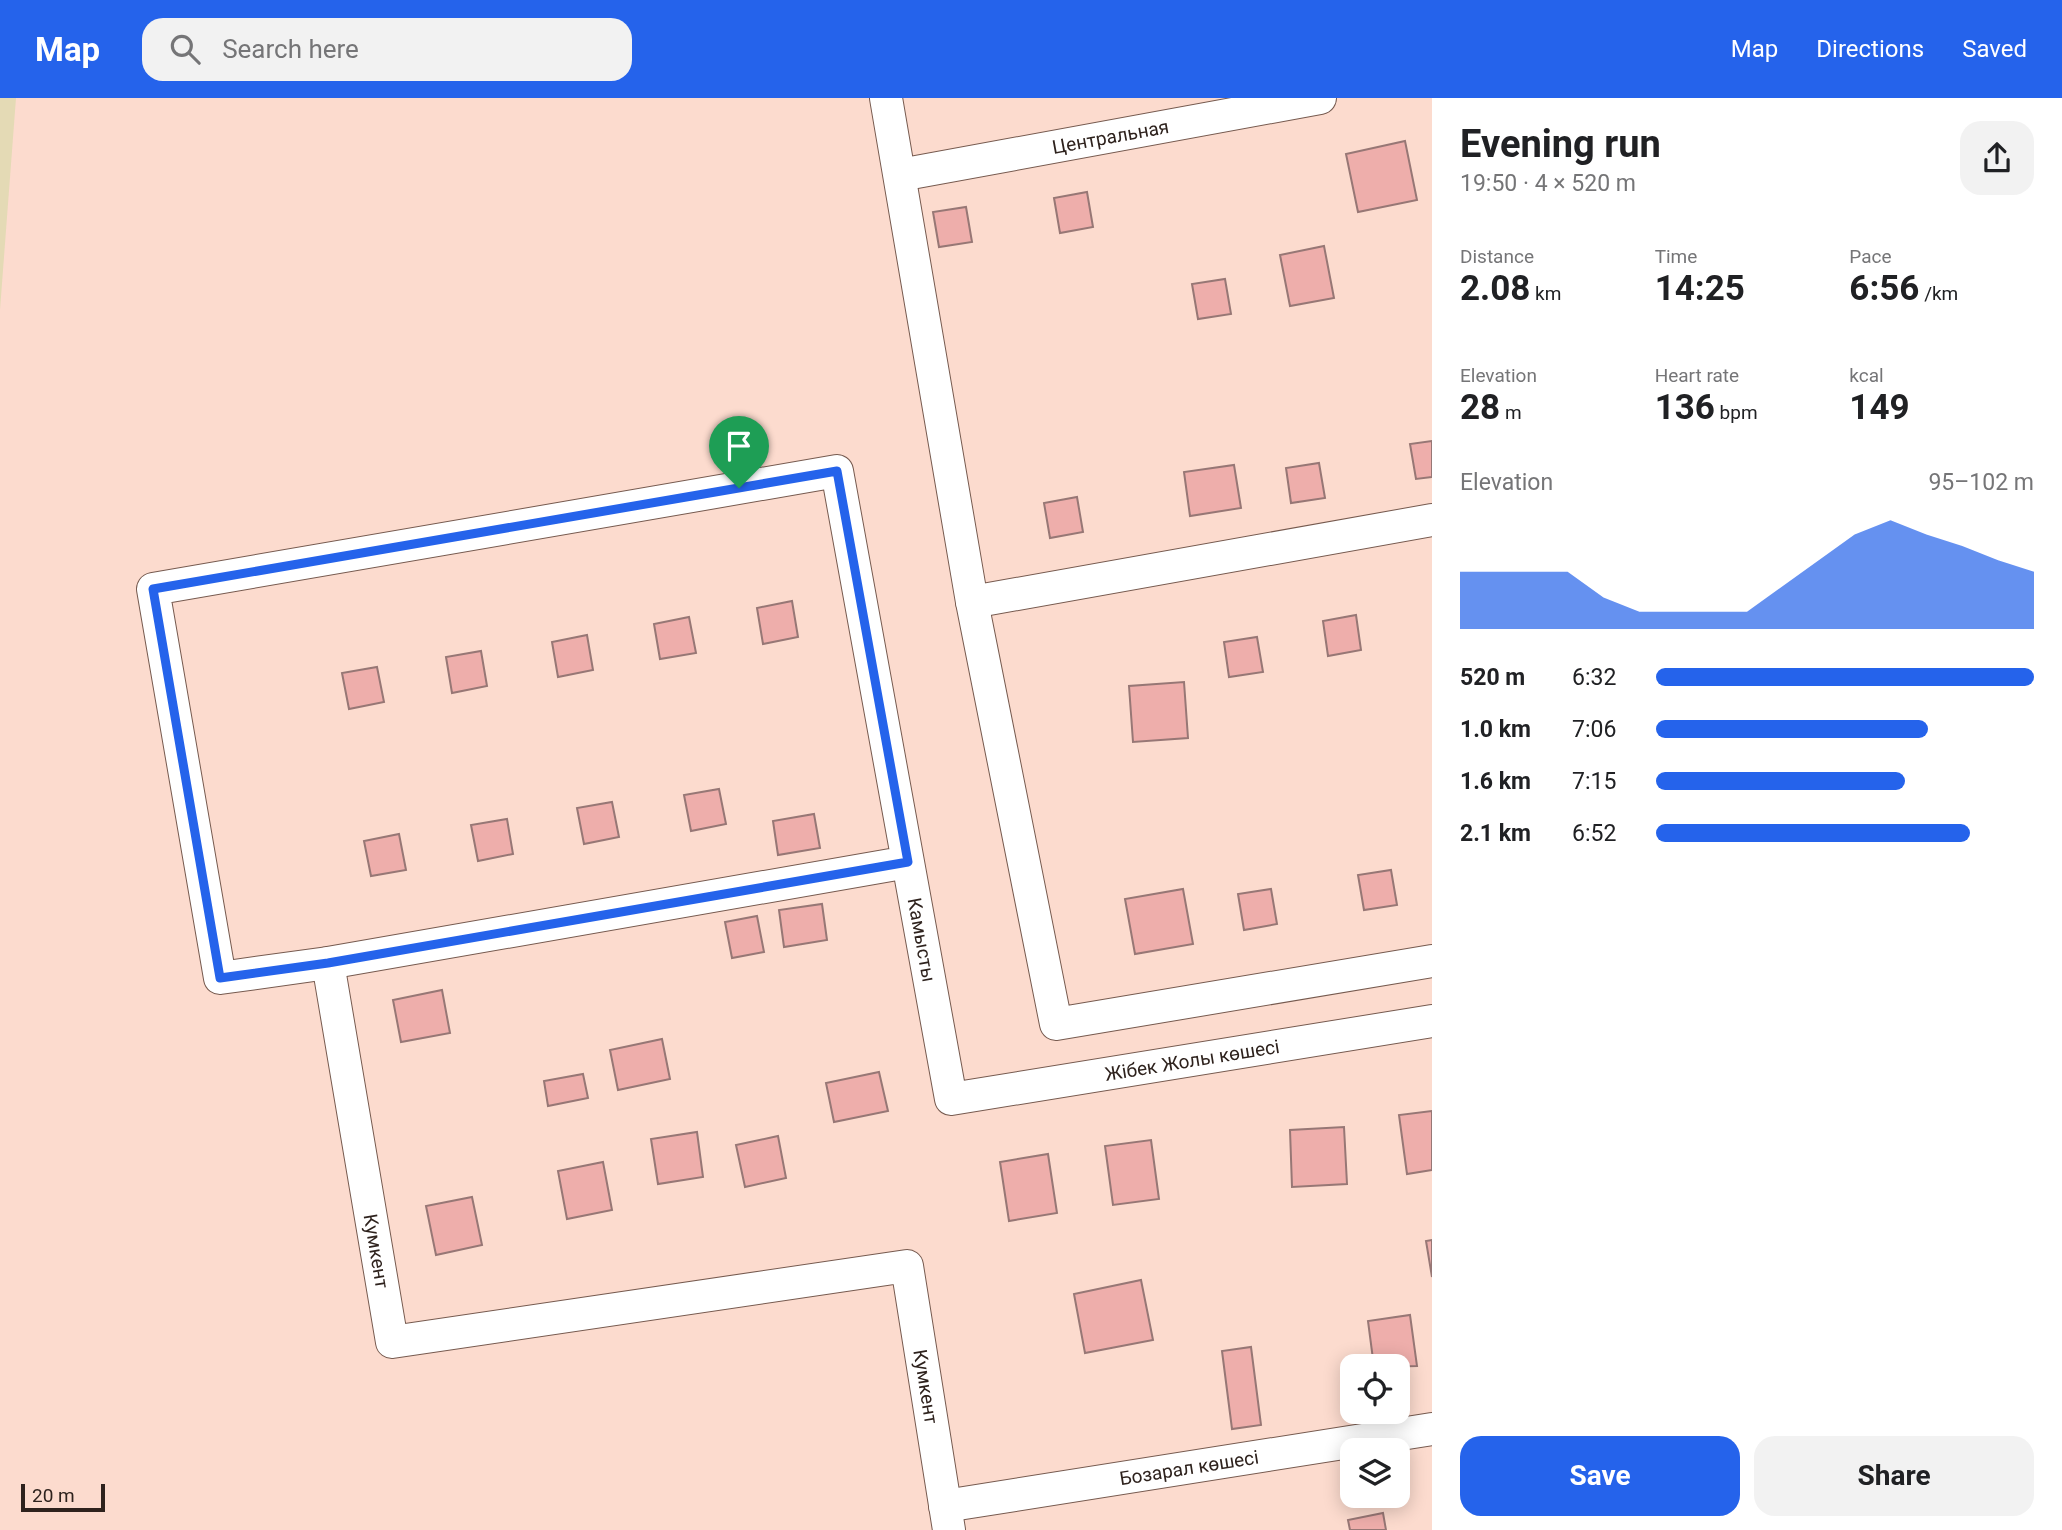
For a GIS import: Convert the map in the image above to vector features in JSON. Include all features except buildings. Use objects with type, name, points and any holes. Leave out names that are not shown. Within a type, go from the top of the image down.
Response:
[{"type":"street","points":[[886,98],[972,602],[1056,1024],[1432,961]]},
{"type":"street","name":"Центральная","points":[[900,175],[1320,98]]},
{"type":"street","name":"Камысты","points":[[328,963],[220,978],[153,589],[837,471],[951,1099]]},
{"type":"street","points":[[972,602],[1432,520]]},
{"type":"street","points":[[328,963],[908,862]]},
{"type":"street","name":"Кумкент","points":[[328,963],[392,1342],[907,1266],[947,1518]]},
{"type":"street","name":"Жібек Жолы көшесі","points":[[951,1099],[1432,1021]]},
{"type":"street","name":"Бозарал көшесі","points":[[947,1518],[1432,1429]]},
{"type":"sand","points":[[0,98],[16,98],[0,310]]},
{"type":"route","points":[[837,471],[908,862],[328,963],[220,978],[153,589],[739,488],[837,471]]}]
